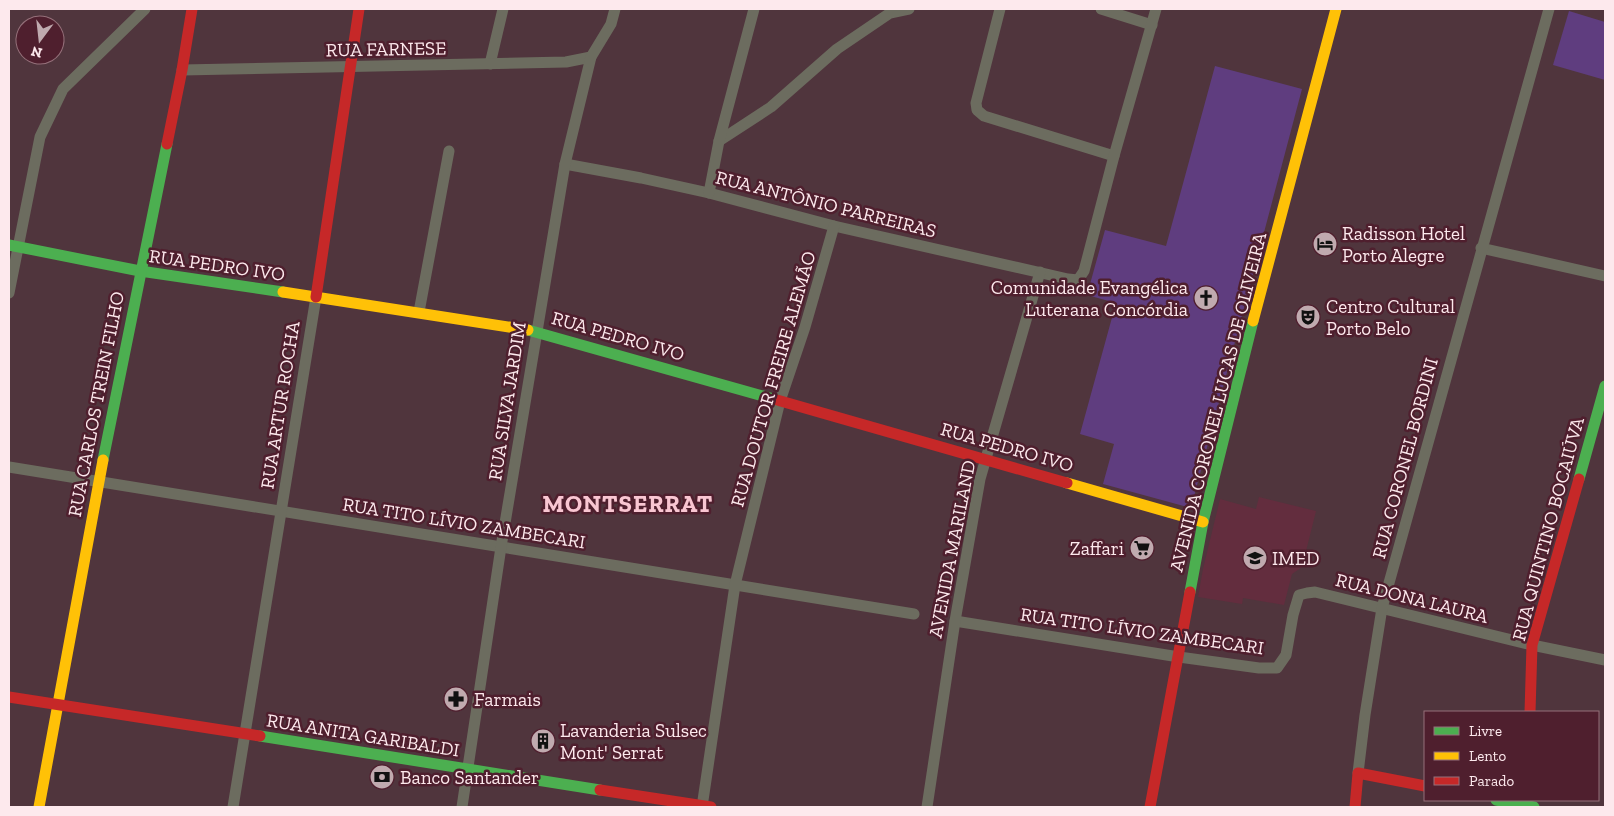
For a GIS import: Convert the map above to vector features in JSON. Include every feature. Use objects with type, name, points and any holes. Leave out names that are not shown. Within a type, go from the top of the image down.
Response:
[{"type":"street","points":[[9,293],[13,246],[40,137],[63,89],[145,9]]},
{"type":"street","points":[[185,9],[190,21]]},
{"type":"street","name":"RUA CARLOS TREIN FILHO","points":[[38,807],[99,481],[182,70],[192,9]]},
{"type":"street","name":"RUA ARTUR ROCHA","points":[[233,807],[243,734],[316,296],[359,9]]},
{"type":"street","points":[[490,64],[503,9]]},
{"type":"street","name":"RUA SILVA JARDIM","points":[[462,807],[501,547],[566,164],[591,57],[611,24],[615,9]]},
{"type":"street","points":[[709,193],[719,141],[754,9]]},
{"type":"street","points":[[719,141],[771,107],[837,49],[891,11],[909,9]]},
{"type":"street","points":[[1000,9],[976,103],[977,110],[984,116],[1114,156],[1156,9]]},
{"type":"street","points":[[1100,9],[1152,25]]},
{"type":"street","name":"AVENIDA CORONEL LUCAS DE OLIVEIRA","points":[[1150,807],[1203,522],[1260,296],[1336,9]]},
{"type":"street","name":"RUA CORONEL BORDINI","points":[[1355,807],[1364,715],[1382,608],[1549,9]]},
{"type":"street","name":"RUA FARNESE","points":[[182,70],[566,62],[591,57]]},
{"type":"street","points":[[418,312],[449,150]]},
{"type":"street","name":"RUA ANTÔNIO PARREIRAS","points":[[566,164],[709,193],[834,226],[1078,280],[1084,271],[1114,156]]},
{"type":"street","name":"RUA DOUTOR FREIRE ALEMÃO","points":[[705,807],[735,585],[780,401],[805,327],[834,226]]},
{"type":"street","name":"RUA PEDRO IVO","points":[[13,246],[140,271],[316,296],[537,331],[1203,522]]},
{"type":"street","points":[[1481,248],[1605,276]]},
{"type":"street","name":"AVENIDA MARILAND","points":[[927,807],[955,621],[980,479],[1040,272]]},
{"type":"street","name":"RUA QUINTINO BOCAIÚVA","points":[[1530,711],[1532,645],[1605,386]]},
{"type":"street","name":"RUA TITO LÍVIO ZAMBECARI","points":[[9,467],[914,614]]},
{"type":"street","name":"RUA DONA LAURA","points":[[1300,595],[1315,592],[1532,645],[1605,660]]},
{"type":"street","name":"RUA TITO LÍVIO ZAMBECARI","points":[[955,621],[1179,657],[1259,668],[1277,668],[1286,655],[1293,615],[1300,595]]},
{"type":"street","name":"RUA ANITA GARIBALDI","points":[[9,697],[705,807]]},
{"type":"street","points":[[1358,773],[1424,786]]},
{"type":"street","points":[[1503,801],[1529,805]]},
{"type":"shaded area","points":[[1569,11],[1605,22],[1605,80],[1553,65]]},
{"type":"shaded area","points":[[1215,66],[1302,89],[1191,508],[1103,484],[1114,444],[1080,434],[1116,303],[1087,295],[1105,230],[1166,246]]},
{"type":"shaded area","name":"IMED","points":[[1259,497],[1316,511],[1302,567],[1292,574],[1284,605],[1243,598],[1242,604],[1198,597],[1220,499],[1256,509]]},
{"type":"traffic: fast","points":[[103,460],[167,144]]},
{"type":"traffic: fast","points":[[9,245],[140,271],[283,292]]},
{"type":"traffic: fast","points":[[1190,592],[1203,522],[1253,321]]},
{"type":"traffic: fast","points":[[528,330],[777,400]]},
{"type":"traffic: fast","points":[[1579,479],[1605,386]]},
{"type":"traffic: fast","points":[[260,736],[600,790]]},
{"type":"traffic: fast","points":[[1501,801],[1534,807]]},
{"type":"traffic: slow","points":[[1253,321],[1336,9]]},
{"type":"traffic: slow","points":[[283,292],[528,330]]},
{"type":"traffic: slow","points":[[39,807],[103,460]]},
{"type":"traffic: slow","points":[[1067,483],[1203,522]]},
{"type":"traffic: jam","points":[[167,144],[192,9]]},
{"type":"traffic: jam","points":[[316,297],[359,9]]},
{"type":"traffic: jam","points":[[777,400],[1067,483]]},
{"type":"traffic: jam","points":[[1530,711],[1532,645],[1579,479]]},
{"type":"traffic: jam","points":[[1150,807],[1190,592]]},
{"type":"traffic: jam","points":[[9,697],[260,736]]},
{"type":"traffic: jam","points":[[1355,807],[1358,773],[1424,786]]},
{"type":"traffic: jam","points":[[600,790],[711,807]]},
{"type":"place","name":"Radisson Hotel Porto Alegre","points":[[1325,244]]},
{"type":"place","name":"Comunidade Evangélica Luterana Concórdia","points":[[1206,298]]},
{"type":"place","name":"Centro Cultural Porto Belo","points":[[1308,317]]},
{"type":"place","name":"Zaffari","points":[[1142,548]]},
{"type":"place","name":"IMED","points":[[1255,558]]},
{"type":"place","name":"Farmais","points":[[456,699]]},
{"type":"place","name":"Lavanderia Sulsec Mont' Serrat","points":[[543,741]]},
{"type":"place","name":"Banco Santander","points":[[382,777]]},
{"type":"district","name":"MONTSERRAT","points":[[628,503]]}]
